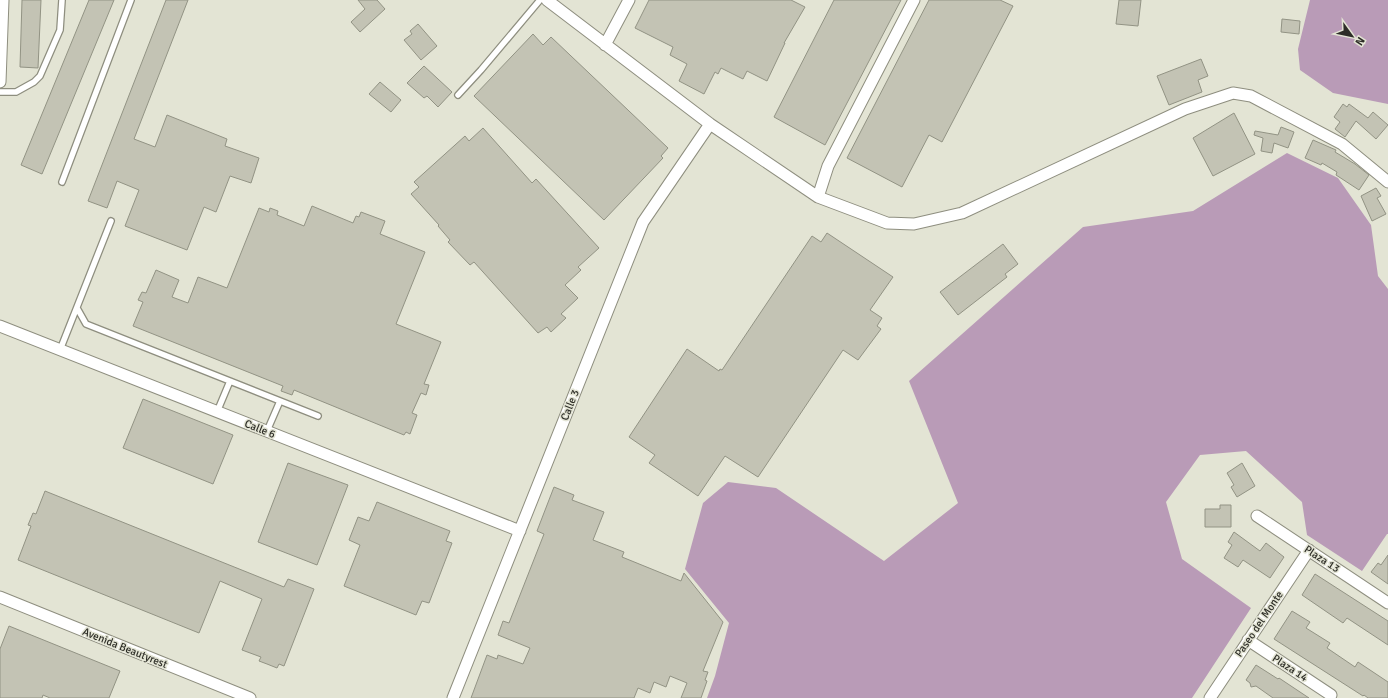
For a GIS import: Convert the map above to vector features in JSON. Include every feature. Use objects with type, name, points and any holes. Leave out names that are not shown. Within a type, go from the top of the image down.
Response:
[{"type":"street","points":[[0,82],[3,0]]},
{"type":"street","points":[[547,0],[710,124],[818,197],[887,223],[914,224],[962,213],[1185,108],[1233,92],[1251,96],[1342,144],[1388,182]]},
{"type":"street","points":[[605,45],[629,0]]},
{"type":"street","points":[[818,197],[828,166],[914,0]]},
{"type":"street","name":"Calle 3","points":[[453,698],[643,222],[710,124]]},
{"type":"street","name":"Calle 6","points":[[0,326],[520,532]]},
{"type":"street","name":"Plaza 13","points":[[1257,516],[1388,603]]},
{"type":"street","name":"Paseo del Monte","points":[[1210,698],[1309,550]]},
{"type":"street","name":"Avenida Beautyrest","points":[[0,597],[250,698]]},
{"type":"street","name":"Plaza 14","points":[[1248,640],[1331,695]]},
{"type":"lane","points":[[0,92],[16,92],[34,82],[40,76],[60,30],[62,0]]},
{"type":"lane","points":[[62,182],[132,0]]},
{"type":"lane","points":[[458,95],[540,0]]},
{"type":"lane","points":[[60,350],[111,221]]},
{"type":"lane","points":[[77,308],[86,324],[318,416]]},
{"type":"lane","points":[[218,412],[230,381]]},
{"type":"lane","points":[[267,432],[280,401]]},
{"type":"shaded area","points":[[1310,0],[1388,0],[1388,104],[1333,93],[1300,70],[1298,49]]},
{"type":"shaded area","points":[[1287,153],[1338,178],[1371,225],[1378,276],[1388,289],[1388,534],[1362,571],[1307,535],[1302,502],[1246,451],[1200,455],[1166,502],[1182,559],[1251,608],[1192,698],[707,698],[715,676],[729,623],[685,569],[703,503],[728,482],[776,488],[884,561],[958,503],[909,381],[1083,227],[1193,211]]},
{"type":"building","points":[[22,0],[41,0],[38,68],[20,67]]},
{"type":"building","points":[[89,0],[114,0],[42,174],[21,165]]},
{"type":"building","points":[[166,0],[188,0],[134,139],[155,147],[167,115],[227,139],[225,146],[259,158],[251,183],[230,176],[216,212],[204,207],[187,250],[125,226],[139,190],[117,181],[107,208],[88,201]]},
{"type":"building","points":[[358,0],[377,0],[385,9],[360,32],[351,22],[365,9]]},
{"type":"building","points":[[649,0],[791,0],[805,7],[784,43],[767,81],[747,71],[743,79],[721,68],[718,74],[715,72],[704,94],[679,81],[687,64],[670,55],[673,47],[635,28]]},
{"type":"building","points":[[834,0],[901,0],[825,145],[774,117]]},
{"type":"building","points":[[929,0],[1000,0],[1013,6],[942,142],[929,135],[902,187],[847,158]]},
{"type":"building","points":[[1119,0],[1141,0],[1138,26],[1116,24]]},
{"type":"building","points":[[1282,19],[1300,21],[1299,34],[1281,32]]},
{"type":"building","points":[[418,24],[437,46],[421,60],[404,40],[412,34],[410,31]]},
{"type":"building","points":[[533,34],[543,45],[551,37],[668,148],[661,156],[663,158],[604,220],[474,96]]},
{"type":"building","points":[[1201,59],[1208,76],[1198,80],[1202,92],[1169,105],[1157,76]]},
{"type":"building","points":[[424,66],[452,92],[438,107],[427,96],[424,98],[407,83]]},
{"type":"building","points":[[380,82],[401,100],[391,112],[369,94]]},
{"type":"building","points":[[1343,104],[1347,107],[1349,104],[1368,118],[1373,112],[1388,125],[1376,139],[1356,121],[1345,137],[1335,129],[1340,122],[1334,117]]},
{"type":"building","points":[[1234,113],[1255,154],[1213,176],[1193,138]]},
{"type":"building","points":[[1281,127],[1294,132],[1288,148],[1274,143],[1272,153],[1261,151],[1263,138],[1254,135],[1255,131],[1278,135]]},
{"type":"building","points":[[483,128],[532,183],[536,179],[599,248],[578,267],[581,270],[565,285],[578,298],[561,314],[566,318],[551,332],[547,327],[538,333],[474,262],[470,265],[448,242],[450,240],[438,226],[439,225],[411,194],[419,187],[414,182],[465,136],[469,141]]},
{"type":"building","points":[[1313,140],[1336,150],[1335,152],[1355,164],[1369,175],[1359,190],[1336,175],[1337,172],[1322,163],[1321,165],[1305,158]]},
{"type":"building","points":[[1376,188],[1381,196],[1377,198],[1386,214],[1372,221],[1361,196]]},
{"type":"building","points":[[312,206],[353,223],[356,216],[359,217],[361,212],[385,221],[380,234],[425,252],[396,324],[441,342],[424,384],[429,385],[426,395],[421,393],[412,413],[417,415],[410,434],[406,432],[404,435],[294,390],[292,395],[281,391],[283,386],[133,326],[143,302],[138,300],[142,292],[146,293],[156,270],[179,280],[172,297],[188,303],[198,277],[227,288],[259,208],[269,212],[270,208],[278,211],[277,215],[304,226]]},
{"type":"building","points":[[827,233],[893,277],[870,310],[882,318],[877,326],[881,329],[858,360],[843,350],[758,477],[725,456],[698,496],[649,463],[655,455],[629,437],[687,349],[719,371],[720,369],[722,370],[812,236],[821,242]]},
{"type":"building","points":[[1003,244],[1018,264],[1005,274],[1007,277],[958,315],[940,292]]},
{"type":"building","points":[[143,399],[233,435],[213,484],[123,448]]},
{"type":"building","points":[[288,463],[348,485],[317,565],[258,542]]},
{"type":"building","points":[[1242,463],[1255,486],[1237,497],[1231,487],[1234,485],[1227,473]]},
{"type":"building","points":[[554,487],[574,495],[572,500],[604,512],[593,540],[624,552],[622,557],[681,581],[684,573],[723,622],[703,671],[708,672],[705,680],[707,681],[701,698],[681,698],[687,683],[670,676],[666,687],[654,682],[650,693],[638,688],[634,698],[471,698],[487,655],[497,659],[498,655],[523,664],[530,648],[498,635],[503,621],[509,623],[544,534],[537,531]]},
{"type":"building","points":[[45,491],[284,587],[288,579],[314,589],[284,666],[279,664],[277,668],[259,661],[261,657],[242,650],[262,599],[220,581],[199,633],[18,560],[31,526],[28,525],[33,513],[36,514]]},
{"type":"building","points":[[377,502],[450,531],[446,541],[452,543],[429,603],[422,601],[416,615],[344,586],[360,545],[349,540],[358,517],[369,521]]},
{"type":"building","points":[[1220,505],[1231,505],[1231,527],[1205,527],[1205,509],[1220,509]]},
{"type":"building","points":[[1234,532],[1260,551],[1266,543],[1284,557],[1270,578],[1243,560],[1238,567],[1224,558],[1232,545],[1228,542]]},
{"type":"building","points":[[1388,555],[1388,584],[1371,572],[1378,563],[1381,565]]},
{"type":"building","points":[[1315,574],[1388,621],[1388,645],[1347,618],[1343,623],[1302,595]]},
{"type":"building","points":[[1292,611],[1310,622],[1306,628],[1330,643],[1327,648],[1355,667],[1358,662],[1388,682],[1388,698],[1368,698],[1364,695],[1363,696],[1274,639]]},
{"type":"building","points":[[9,626],[120,671],[109,698],[50,698],[43,695],[42,698],[0,698],[0,649]]},
{"type":"building","points":[[1256,665],[1309,698],[1273,698],[1256,686],[1251,687],[1250,683],[1246,680]]}]
